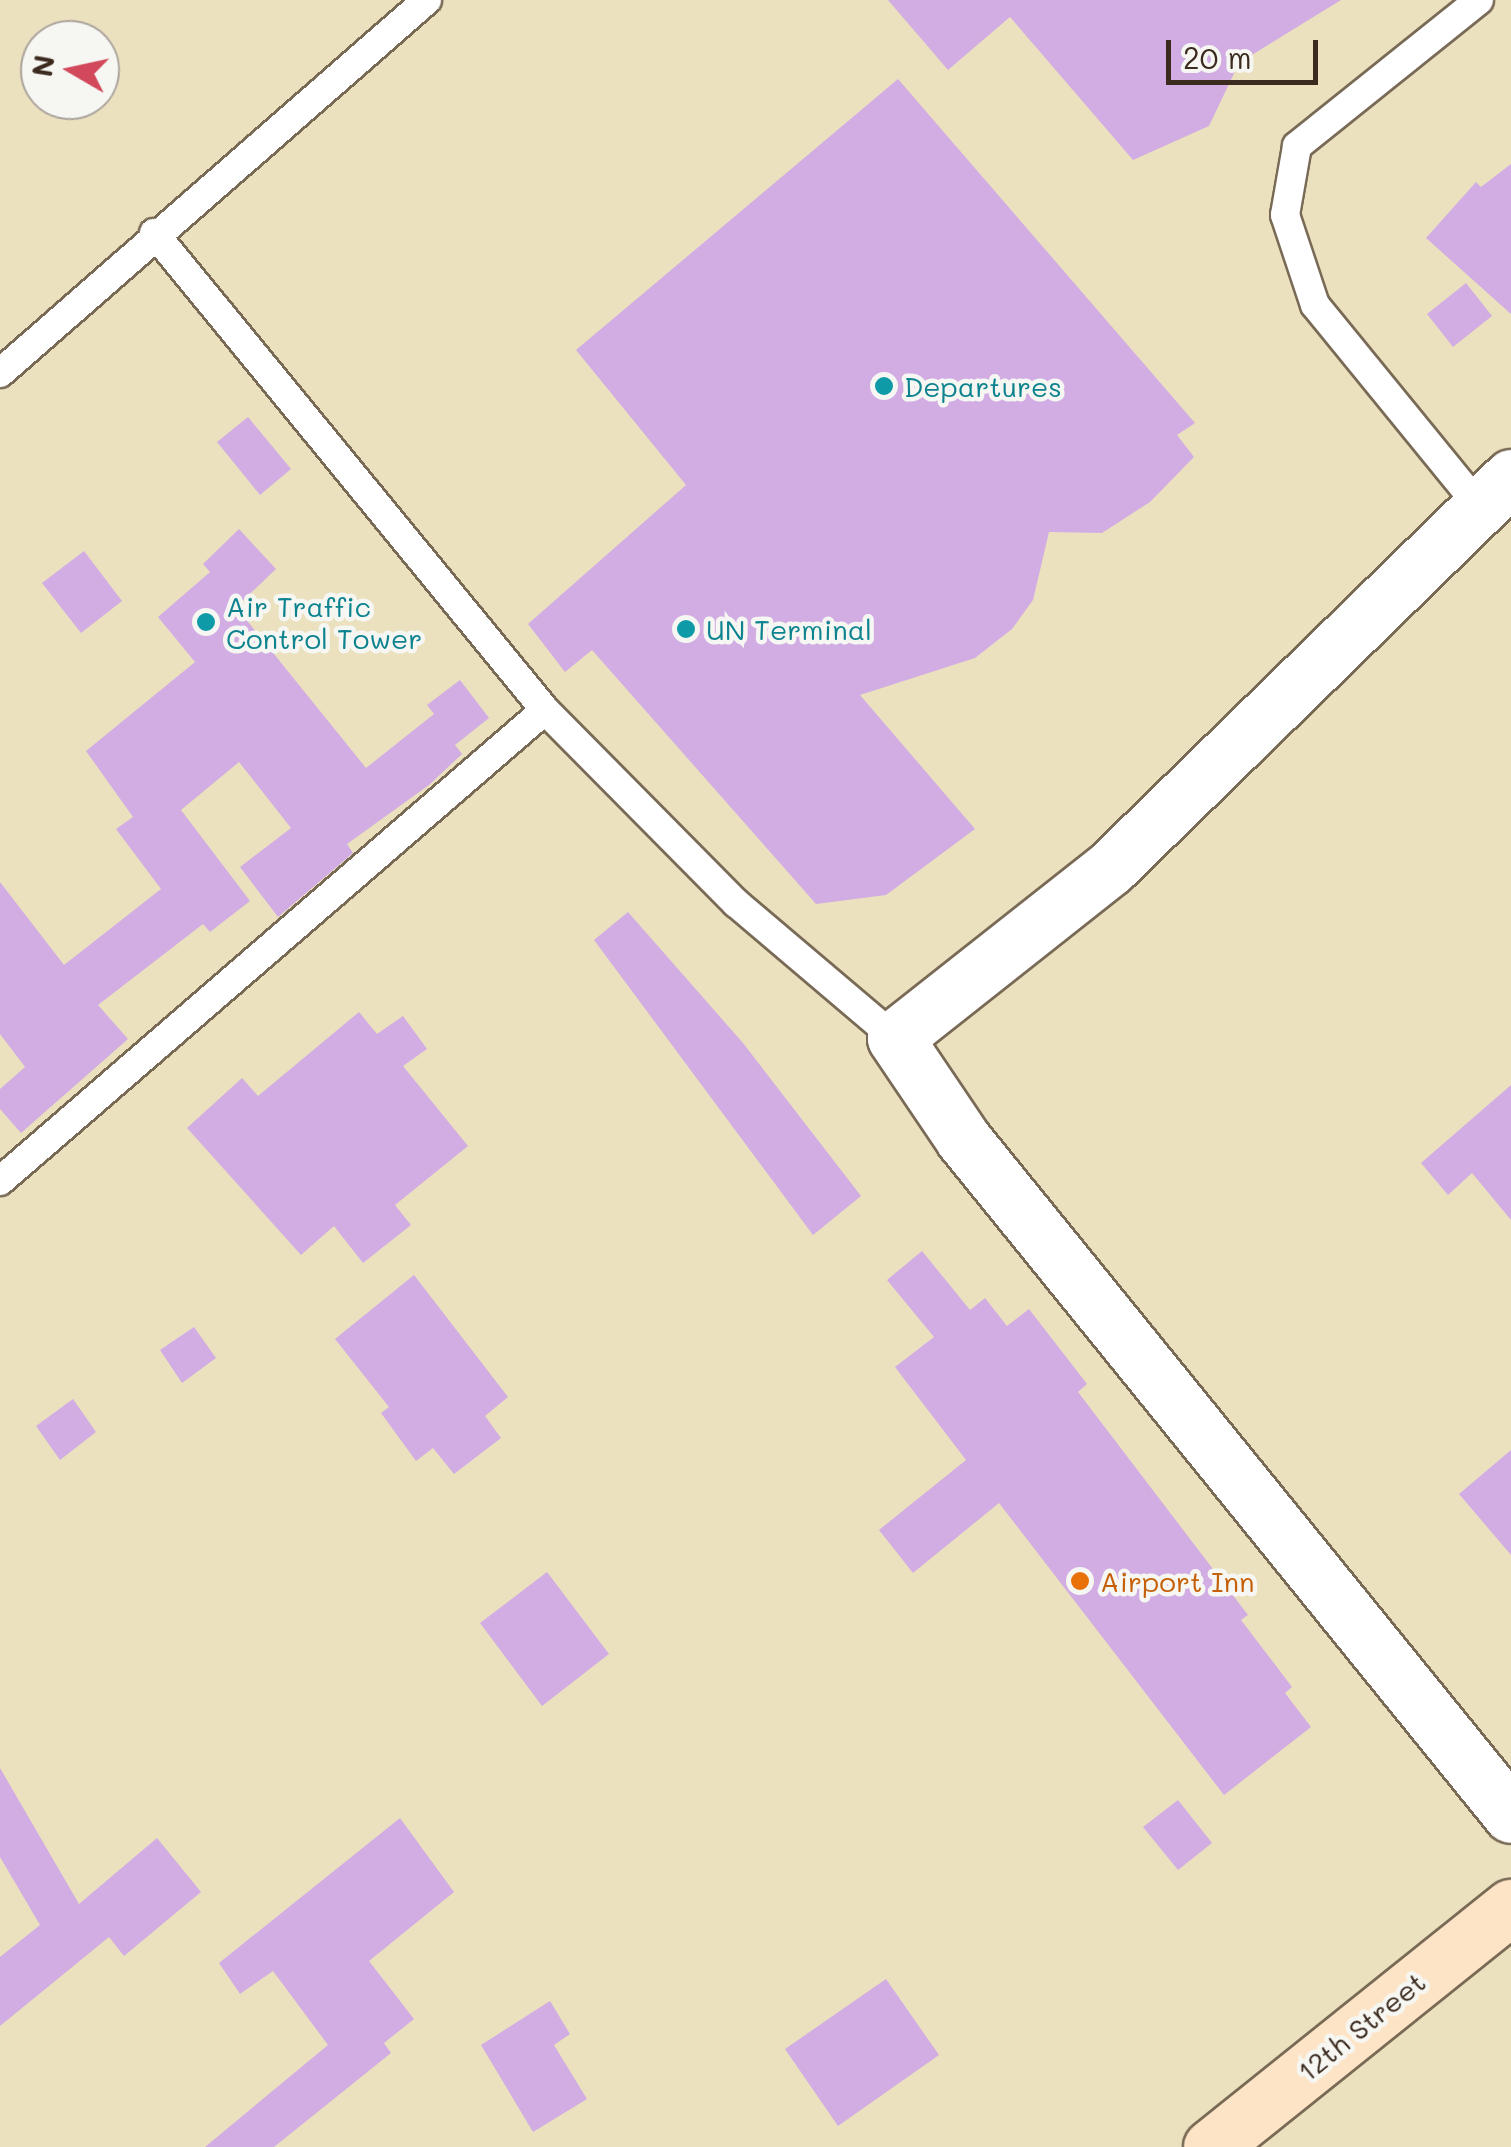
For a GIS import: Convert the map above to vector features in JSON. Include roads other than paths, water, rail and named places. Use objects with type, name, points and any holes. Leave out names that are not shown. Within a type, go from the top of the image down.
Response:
[{"type":"street","points":[[1495,492],[1268,720],[1110,868],[895,1038],[963,1139],[1511,1815]]},
{"type":"street","name":"12th Street","points":[[1211,2147],[1508,1922]]},
{"type":"lane","points":[[0,374],[154,233],[428,0]]},
{"type":"lane","points":[[1479,0],[1298,146],[1285,215],[1316,305],[1495,492]]},
{"type":"lane","points":[[154,233],[545,710],[722,890],[895,1038]]},
{"type":"lane","points":[[0,1181],[545,710]]},
{"type":"place","name":"Departures","points":[[884,386]]},
{"type":"place","name":"Air Traffic Control Tower","points":[[206,622]]},
{"type":"place","name":"UN Terminal","points":[[686,629]]},
{"type":"place","name":"Airport Inn","points":[[1080,1581]]}]
